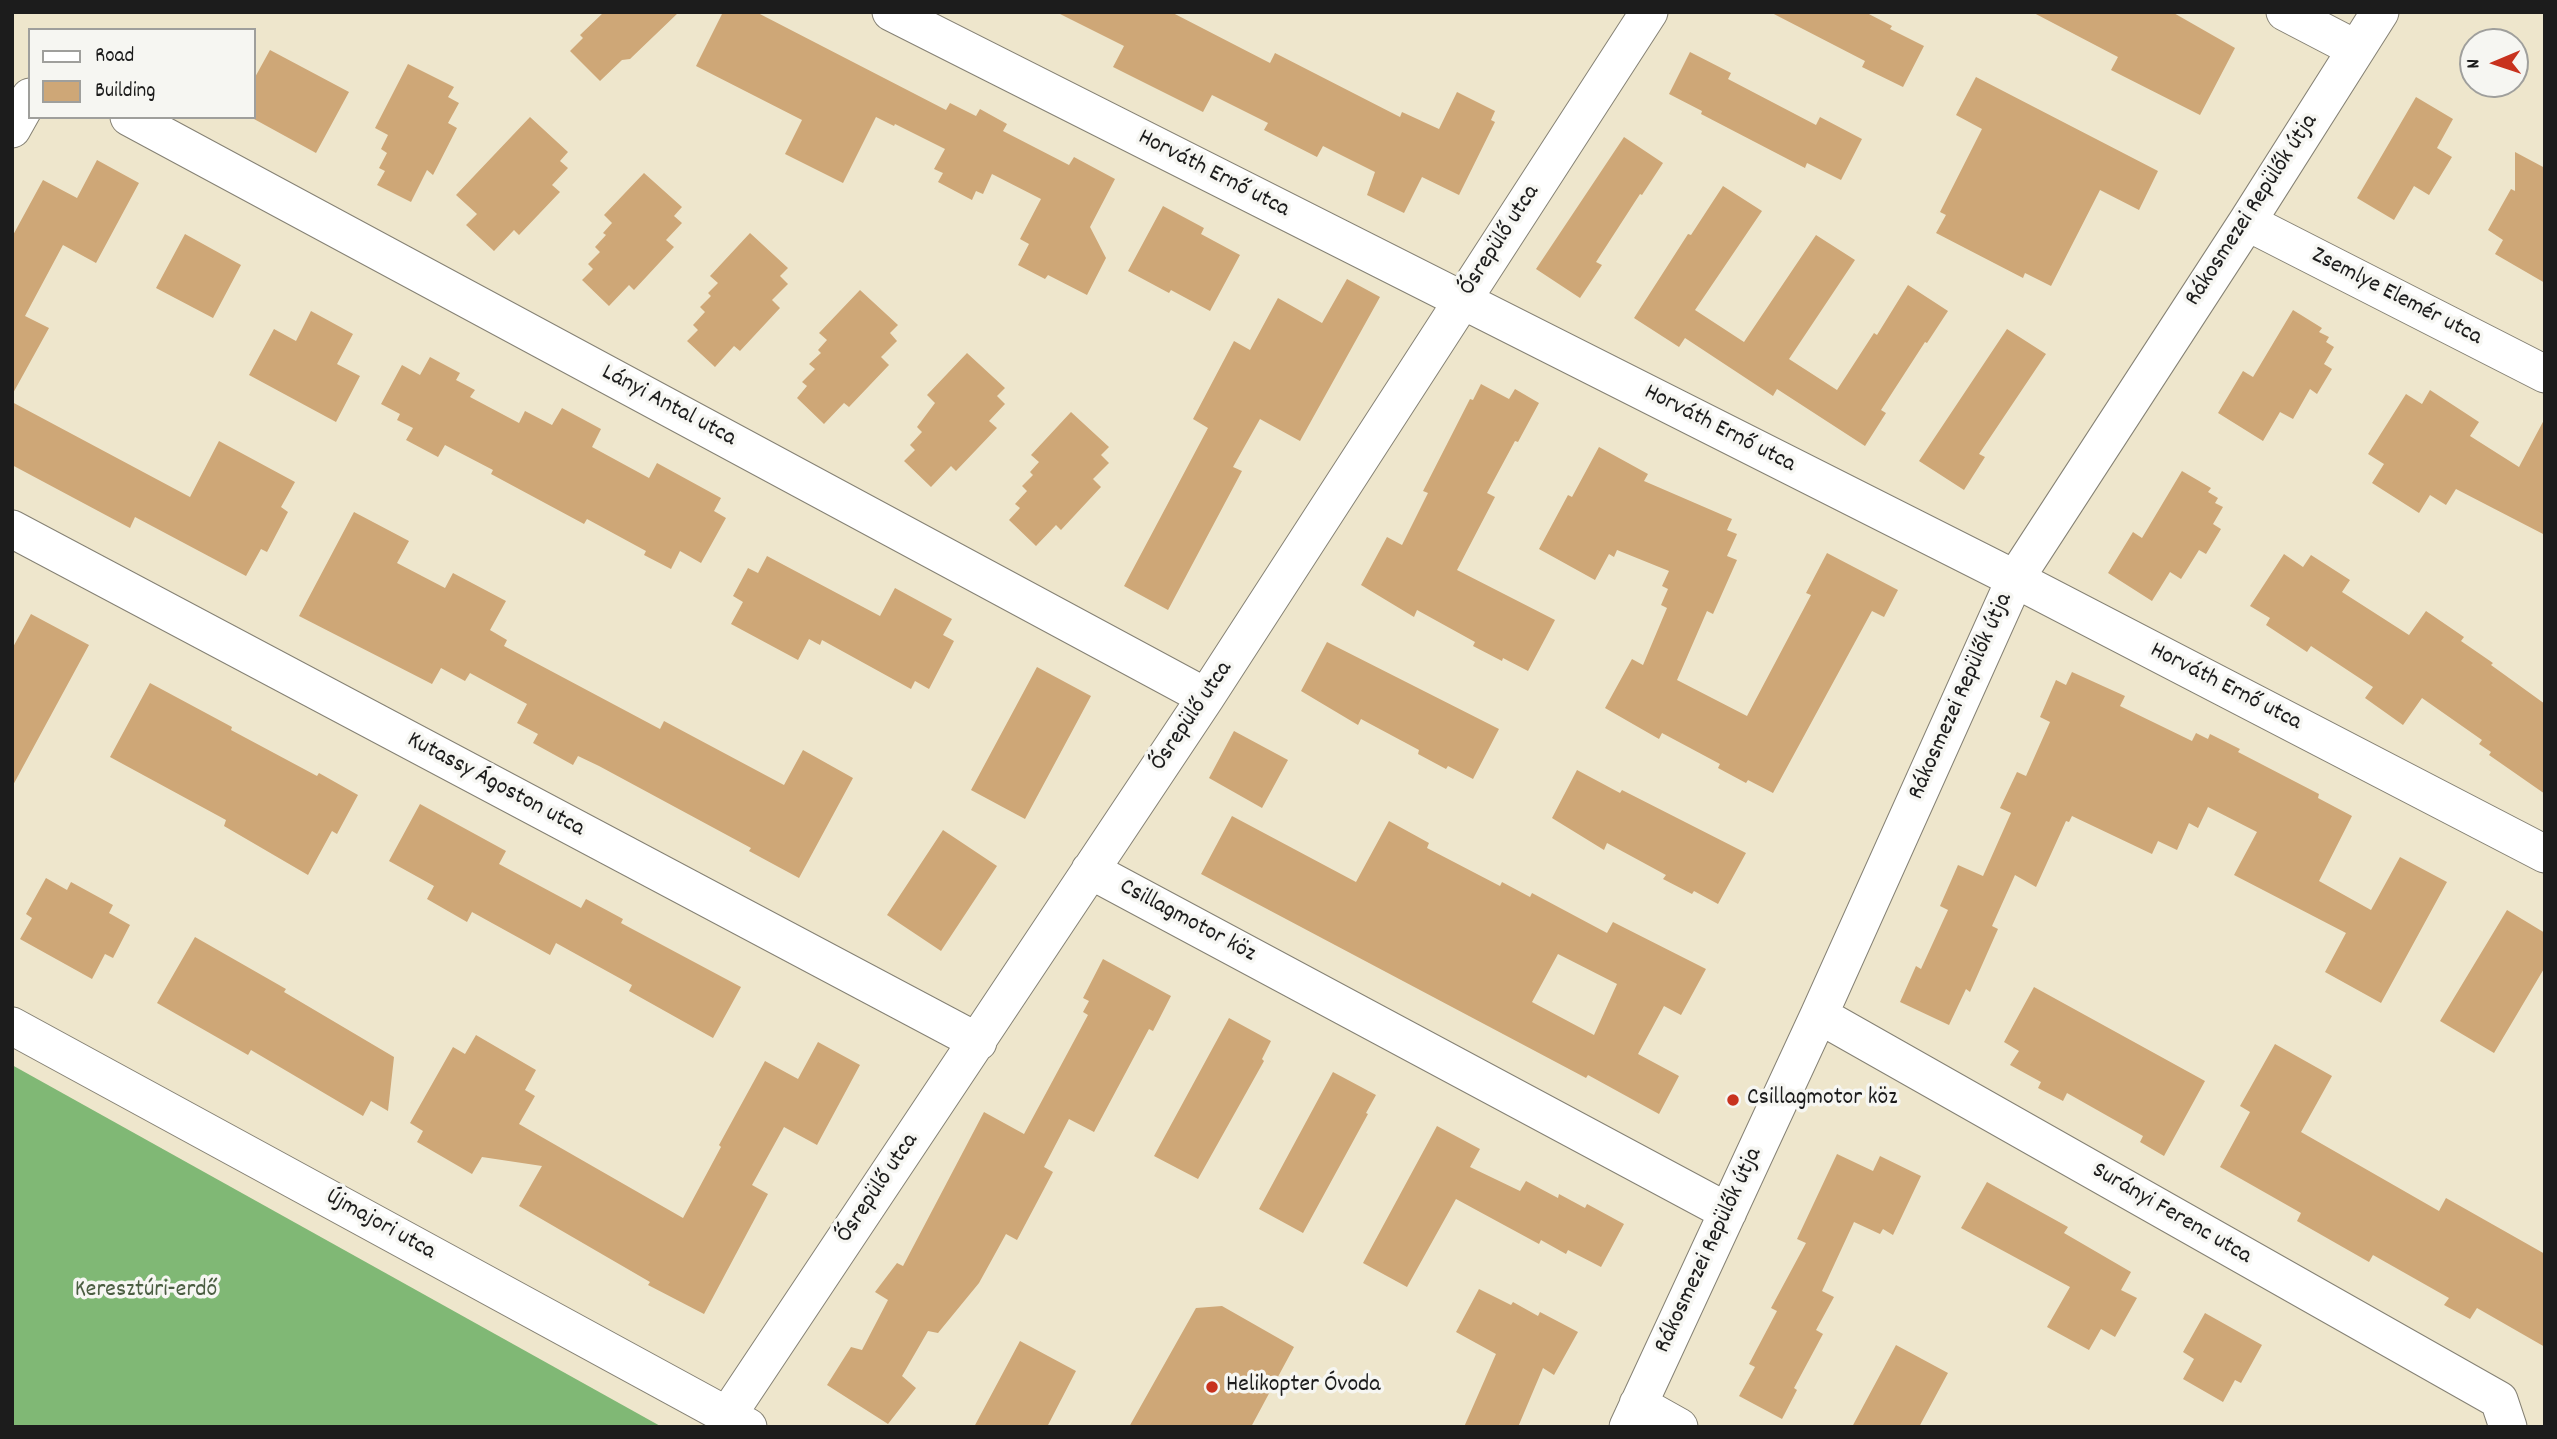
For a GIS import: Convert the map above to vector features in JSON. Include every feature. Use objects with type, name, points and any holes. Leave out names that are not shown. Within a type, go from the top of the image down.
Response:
[{"type":"street","name":"Horváth Ernő utca","points":[[891,12],[2015,579],[2545,854]]},
{"type":"street","name":"Ősrepülő utca","points":[[738,1421],[978,1042],[1206,697],[1649,12]]},
{"type":"street","points":[[2285,12],[2356,49]]},
{"type":"street","name":"Rákosmezei Repülők útja","points":[[1633,1416],[1819,1015],[2015,579],[2247,222],[2379,12]]},
{"type":"street","points":[[12,130],[28,101]]},
{"type":"street","name":"Lányi Antal utca","points":[[133,119],[1206,697]]},
{"type":"street","name":"Zsemlye Elemér utca","points":[[2247,222],[2545,374]]},
{"type":"street","name":"Kutassy Ágoston utca","points":[[12,529],[978,1042]]},
{"type":"street","name":"Csillagmotor köz","points":[[1090,870],[1728,1212]]},
{"type":"street","name":"Surányi Ferenc utca","points":[[1819,1015],[2499,1400],[2508,1427]]},
{"type":"street","name":"Újmajori utca","points":[[12,1026],[738,1421]]},
{"type":"street","points":[[1633,1416],[1679,1427]]},
{"type":"green space","name":"Keresztúri-erdő","points":[[12,1065],[662,1427],[12,1427]]},
{"type":"building","points":[[604,12],[679,12],[630,59],[622,60],[600,81],[570,51],[583,38],[580,35]]},
{"type":"building","points":[[723,12],[756,12],[946,110],[950,103],[976,116],[980,109],[1007,124],[1003,131],[1069,165],[1074,157],[1115,179],[1090,227],[1106,258],[1087,295],[1048,275],[1045,279],[1018,265],[1029,244],[1020,239],[1041,199],[992,174],[983,194],[976,191],[972,200],[938,182],[943,173],[934,169],[945,149],[895,124],[894,126],[876,117],[843,183],[785,154],[802,120],[696,66]]},
{"type":"building","points":[[1056,12],[1171,12],[1270,63],[1275,53],[1400,117],[1402,112],[1439,129],[1457,92],[1495,111],[1491,120],[1495,122],[1459,195],[1422,177],[1404,213],[1367,195],[1375,172],[1323,146],[1317,157],[1264,130],[1268,123],[1212,95],[1203,112],[1113,67],[1124,46]]},
{"type":"building","points":[[1770,12],[1865,12],[1892,26],[1890,29],[1924,46],[1903,87],[1862,67],[1865,61]]},
{"type":"building","points":[[2032,12],[2172,12],[2235,48],[2200,115],[2111,70],[2118,57]]},
{"type":"building","points":[[270,50],[349,92],[316,153],[254,119],[256,75]]},
{"type":"building","points":[[1690,52],[1731,73],[1728,79],[1816,125],[1820,117],[1862,139],[1841,180],[1807,163],[1805,168],[1701,114],[1702,111],[1669,94]]},
{"type":"building","points":[[408,64],[454,87],[448,97],[459,103],[448,123],[457,128],[433,175],[427,170],[411,202],[377,185],[385,171],[379,168],[387,153],[381,149],[388,135],[375,128]]},
{"type":"building","points":[[1976,77],[2158,171],[2139,210],[2100,190],[2051,286],[2025,273],[2023,278],[1936,233],[1946,215],[1940,212],[1982,129],[1956,115]]},
{"type":"building","points":[[2416,97],[2453,119],[2437,148],[2452,157],[2429,195],[2414,186],[2394,220],[2357,198]]},
{"type":"building","points":[[530,117],[568,152],[560,161],[568,168],[552,185],[560,192],[519,235],[514,230],[494,251],[466,225],[477,214],[456,195]]},
{"type":"building","points":[[1624,137],[1663,163],[1596,262],[1602,265],[1580,298],[1536,269]]},
{"type":"building","points":[[2515,152],[2545,168],[2545,283],[2495,254],[2503,240],[2488,230],[2511,189],[2515,191]]},
{"type":"building","points":[[97,160],[139,183],[96,263],[63,245],[25,316],[49,328],[12,395],[12,237],[43,180],[77,198]]},
{"type":"building","points":[[644,173],[682,207],[674,216],[682,223],[666,240],[674,247],[634,290],[629,285],[609,306],[582,280],[593,269],[588,264],[600,252],[595,247],[612,223],[604,215]]},
{"type":"building","points":[[1723,186],[1762,211],[1695,310],[1744,342],[1816,235],[1855,260],[1789,359],[1837,390],[1874,333],[1877,335],[1908,285],[1948,311],[1881,410],[1886,413],[1865,446],[1777,389],[1773,396],[1685,338],[1679,347],[1634,318],[1688,234],[1691,235]]},
{"type":"building","points":[[1163,206],[1204,228],[1201,234],[1240,255],[1210,311],[1128,271]]},
{"type":"building","points":[[750,233],[788,268],[780,276],[788,284],[772,300],[780,308],[740,351],[734,346],[715,367],[687,341],[698,330],[693,325],[705,312],[700,307],[711,296],[708,293],[718,283],[710,276]]},
{"type":"building","points":[[185,234],[241,265],[213,318],[156,288]]},
{"type":"building","points":[[1347,279],[1380,297],[1300,441],[1260,419],[1233,467],[1242,471],[1168,610],[1124,586],[1208,428],[1193,419],[1234,341],[1250,350],[1278,298],[1322,323]]},
{"type":"building","points":[[860,290],[898,325],[890,333],[897,341],[881,357],[889,365],[849,407],[844,403],[824,424],[797,398],[807,386],[802,382],[815,369],[809,364],[821,353],[818,350],[827,340],[819,333]]},
{"type":"building","points":[[2293,310],[2322,328],[2319,332],[2329,337],[2326,342],[2334,347],[2324,364],[2332,369],[2317,394],[2310,389],[2293,419],[2280,412],[2263,441],[2218,413],[2243,371],[2253,377]]},
{"type":"building","points":[[311,311],[353,334],[337,364],[360,376],[336,422],[249,375],[274,329],[296,341]]},
{"type":"building","points":[[2007,329],[2046,354],[1979,454],[1985,457],[1964,490],[1919,461]]},
{"type":"building","points":[[967,353],[1005,388],[997,396],[1005,404],[989,421],[997,428],[956,471],[951,466],[931,487],[904,461],[915,450],[910,445],[922,432],[917,427],[935,403],[927,395]]},
{"type":"building","points":[[430,357],[460,373],[456,380],[475,390],[470,397],[519,423],[525,411],[552,425],[562,408],[601,429],[592,447],[649,478],[657,463],[721,498],[714,511],[726,518],[701,563],[680,551],[671,569],[644,555],[646,551],[587,519],[584,524],[491,474],[493,470],[445,445],[438,457],[406,440],[413,428],[397,420],[400,414],[381,404],[402,365],[420,375]]},
{"type":"building","points":[[1481,384],[1509,399],[1515,389],[1539,403],[1487,493],[1495,497],[1457,570],[1555,620],[1528,671],[1473,646],[1475,642],[1417,610],[1414,617],[1361,585],[1387,537],[1402,545],[1428,493],[1423,491],[1470,399],[1473,400]]},
{"type":"building","points":[[2430,390],[2479,422],[2470,436],[2519,467],[2545,418],[2545,535],[2456,489],[2446,505],[2430,495],[2419,513],[2372,483],[2384,464],[2368,454],[2406,394],[2422,404]]},
{"type":"building","points":[[12,402],[190,497],[219,441],[295,482],[281,507],[288,512],[267,552],[261,549],[246,576],[135,517],[130,528],[12,465]]},
{"type":"building","points":[[1071,412],[1109,447],[1101,455],[1109,463],[1093,479],[1101,487],[1061,530],[1056,525],[1036,546],[1009,520],[1020,508],[1015,504],[1027,491],[1022,486],[1033,475],[1030,472],[1039,462],[1031,455]]},
{"type":"building","points":[[1599,447],[1648,474],[1644,481],[1732,519],[1727,530],[1737,534],[1727,556],[1737,560],[1713,614],[1707,611],[1677,680],[1747,716],[1811,595],[1806,593],[1827,553],[1898,590],[1884,617],[1872,611],[1773,793],[1718,768],[1720,764],[1662,733],[1659,739],[1605,708],[1632,659],[1643,665],[1667,608],[1661,605],[1668,589],[1662,586],[1669,571],[1617,550],[1614,557],[1609,554],[1595,580],[1539,549],[1568,495],[1572,497]]},
{"type":"building","points":[[2182,471],[2211,488],[2208,492],[2218,498],[2215,503],[2223,507],[2213,524],[2221,529],[2206,554],[2199,550],[2181,579],[2170,572],[2152,601],[2108,573],[2133,532],[2142,538]]},
{"type":"building","points":[[354,512],[409,541],[397,563],[445,588],[453,573],[506,601],[490,630],[507,640],[504,646],[660,729],[664,721],[784,785],[803,750],[853,778],[799,878],[749,851],[751,848],[599,766],[578,756],[573,765],[533,743],[538,734],[517,723],[527,704],[470,673],[465,681],[441,668],[432,684],[299,616]]},
{"type":"building","points":[[2284,554],[2303,567],[2311,555],[2350,580],[2342,592],[2409,635],[2426,611],[2464,637],[2461,641],[2545,704],[2545,794],[2489,755],[2491,752],[2479,744],[2482,740],[2422,698],[2403,725],[2365,698],[2373,687],[2311,646],[2307,652],[2266,625],[2270,618],[2250,606]]},
{"type":"building","points":[[767,556],[880,616],[895,588],[952,619],[943,635],[954,641],[929,689],[915,681],[911,689],[822,640],[820,645],[809,639],[798,660],[731,624],[743,602],[733,596],[748,568],[758,573]]},
{"type":"building","points":[[31,614],[89,645],[12,787],[12,649]]},
{"type":"building","points":[[1327,642],[1499,729],[1473,779],[1418,754],[1419,750],[1361,719],[1358,725],[1301,691]]},
{"type":"building","points":[[1037,667],[1091,696],[1025,819],[971,790]]},
{"type":"building","points":[[2072,672],[2125,696],[2120,706],[2192,741],[2196,733],[2208,739],[2210,734],[2240,749],[2238,752],[2319,794],[2318,798],[2352,816],[2319,881],[2371,910],[2400,857],[2447,882],[2381,1003],[2325,972],[2346,933],[2234,875],[2257,832],[2208,807],[2198,828],[2189,823],[2177,850],[2158,841],[2152,854],[2072,816],[2069,822],[2066,821],[2036,887],[2015,875],[1992,926],[1998,929],[1970,992],[1966,989],[1949,1025],[1900,1002],[1916,966],[1921,969],[1948,910],[1940,906],[1958,865],[1983,876],[2011,813],[2000,808],[2017,772],[2026,776],[2050,722],[2040,717],[2056,680],[2066,685]]},
{"type":"building","points":[[150,683],[232,727],[231,730],[358,795],[337,834],[332,831],[308,875],[224,826],[226,820],[110,757]]},
{"type":"building","points":[[1234,731],[1288,760],[1262,808],[1209,778]]},
{"type":"building","points":[[1577,770],[1746,853],[1718,904],[1663,879],[1666,875],[1607,843],[1604,850],[1552,818]]},
{"type":"building","points":[[420,804],[506,851],[499,864],[581,908],[586,899],[623,919],[621,923],[741,987],[713,1038],[629,991],[632,985],[556,943],[550,955],[472,912],[467,922],[427,899],[434,886],[389,861]]},
{"type":"building","points":[[1232,816],[1356,882],[1389,821],[1429,843],[1427,848],[1500,886],[1502,882],[1530,897],[1532,893],[1607,933],[1613,922],[1706,969],[1681,1015],[1664,1006],[1638,1054],[1679,1076],[1659,1114],[1201,874]],"holes":[[[1558,954],[1617,984],[1594,1035],[1532,1002]]]},
{"type":"building","points":[[943,830],[997,866],[941,951],[887,915]]},
{"type":"building","points":[[46,878],[67,890],[71,882],[113,905],[109,913],[130,925],[113,958],[105,954],[92,979],[20,939],[32,918],[26,914]]},
{"type":"building","points":[[2507,910],[2545,933],[2545,967],[2494,1053],[2440,1021]]},
{"type":"building","points":[[195,937],[286,989],[284,992],[394,1057],[388,1111],[371,1101],[363,1116],[251,1050],[248,1055],[157,1003]]},
{"type":"building","points":[[1103,959],[1171,996],[1153,1031],[1149,1029],[1094,1132],[1069,1119],[1044,1167],[1053,1172],[1017,1240],[1006,1234],[979,1283],[938,1333],[928,1331],[902,1376],[916,1388],[888,1424],[827,1385],[851,1347],[862,1350],[888,1300],[875,1292],[897,1263],[903,1266],[984,1112],[1024,1134],[1088,1015],[1083,1012],[1089,1001],[1083,998]]},
{"type":"building","points":[[2034,987],[2205,1081],[2164,1156],[2140,1142],[2143,1136],[2067,1093],[2063,1101],[2038,1088],[2041,1082],[2010,1065],[2019,1051],[2004,1042]]},
{"type":"building","points":[[1229,1018],[1271,1041],[1262,1059],[1264,1061],[1198,1179],[1154,1156]]},
{"type":"building","points":[[476,1035],[536,1070],[525,1090],[535,1096],[519,1124],[683,1218],[765,1061],[798,1079],[818,1042],[860,1065],[817,1145],[784,1127],[752,1185],[768,1194],[704,1314],[648,1285],[650,1282],[519,1206],[542,1166],[482,1157],[472,1174],[417,1142],[423,1131],[410,1123],[453,1047],[465,1054]]},
{"type":"building","points":[[2275,1044],[2332,1076],[2301,1132],[2439,1211],[2446,1198],[2545,1254],[2545,1347],[2477,1308],[2470,1319],[2444,1305],[2449,1298],[2373,1255],[2369,1262],[2297,1221],[2301,1213],[2220,1167],[2250,1112],[2240,1106]]},
{"type":"building","points":[[1333,1072],[1376,1095],[1303,1233],[1259,1209]]},
{"type":"building","points":[[1437,1126],[1480,1149],[1470,1167],[1520,1191],[1526,1181],[1558,1198],[1559,1194],[1585,1208],[1587,1204],[1624,1224],[1601,1267],[1568,1250],[1566,1254],[1541,1240],[1539,1244],[1456,1199],[1407,1287],[1363,1263]]},
{"type":"building","points":[[1837,1154],[1873,1171],[1880,1156],[1921,1176],[1893,1235],[1883,1229],[1880,1234],[1854,1222],[1822,1291],[1834,1297],[1816,1330],[1823,1334],[1794,1388],[1797,1390],[1782,1419],[1739,1396],[1755,1367],[1749,1364],[1777,1311],[1771,1308],[1806,1243],[1797,1239]]},
{"type":"building","points":[[1987,1182],[2068,1227],[2064,1233],[2131,1272],[2121,1290],[2137,1298],[2115,1337],[2101,1329],[2089,1350],[2047,1327],[2070,1287],[1961,1228]]},
{"type":"building","points":[[1479,1289],[1511,1305],[1513,1302],[1538,1316],[1540,1312],[1578,1332],[1554,1375],[1543,1368],[1518,1427],[1464,1427],[1496,1354],[1456,1332]]},
{"type":"building","name":"Helikopter Óvoda","points":[[1222,1306],[1294,1347],[1251,1427],[1129,1427],[1196,1308]]},
{"type":"building","points":[[2205,1313],[2262,1345],[2241,1383],[2235,1380],[2223,1402],[2183,1379],[2194,1359],[2183,1352]]},
{"type":"building","points":[[1020,1341],[1076,1371],[1047,1427],[974,1427]]},
{"type":"building","points":[[1896,1345],[1948,1373],[1919,1427],[1852,1427]]},
{"type":"place","name":"Csillagmotor köz","points":[[1733,1100]]},
{"type":"place","name":"Helikopter Óvoda","points":[[1212,1387]]}]
